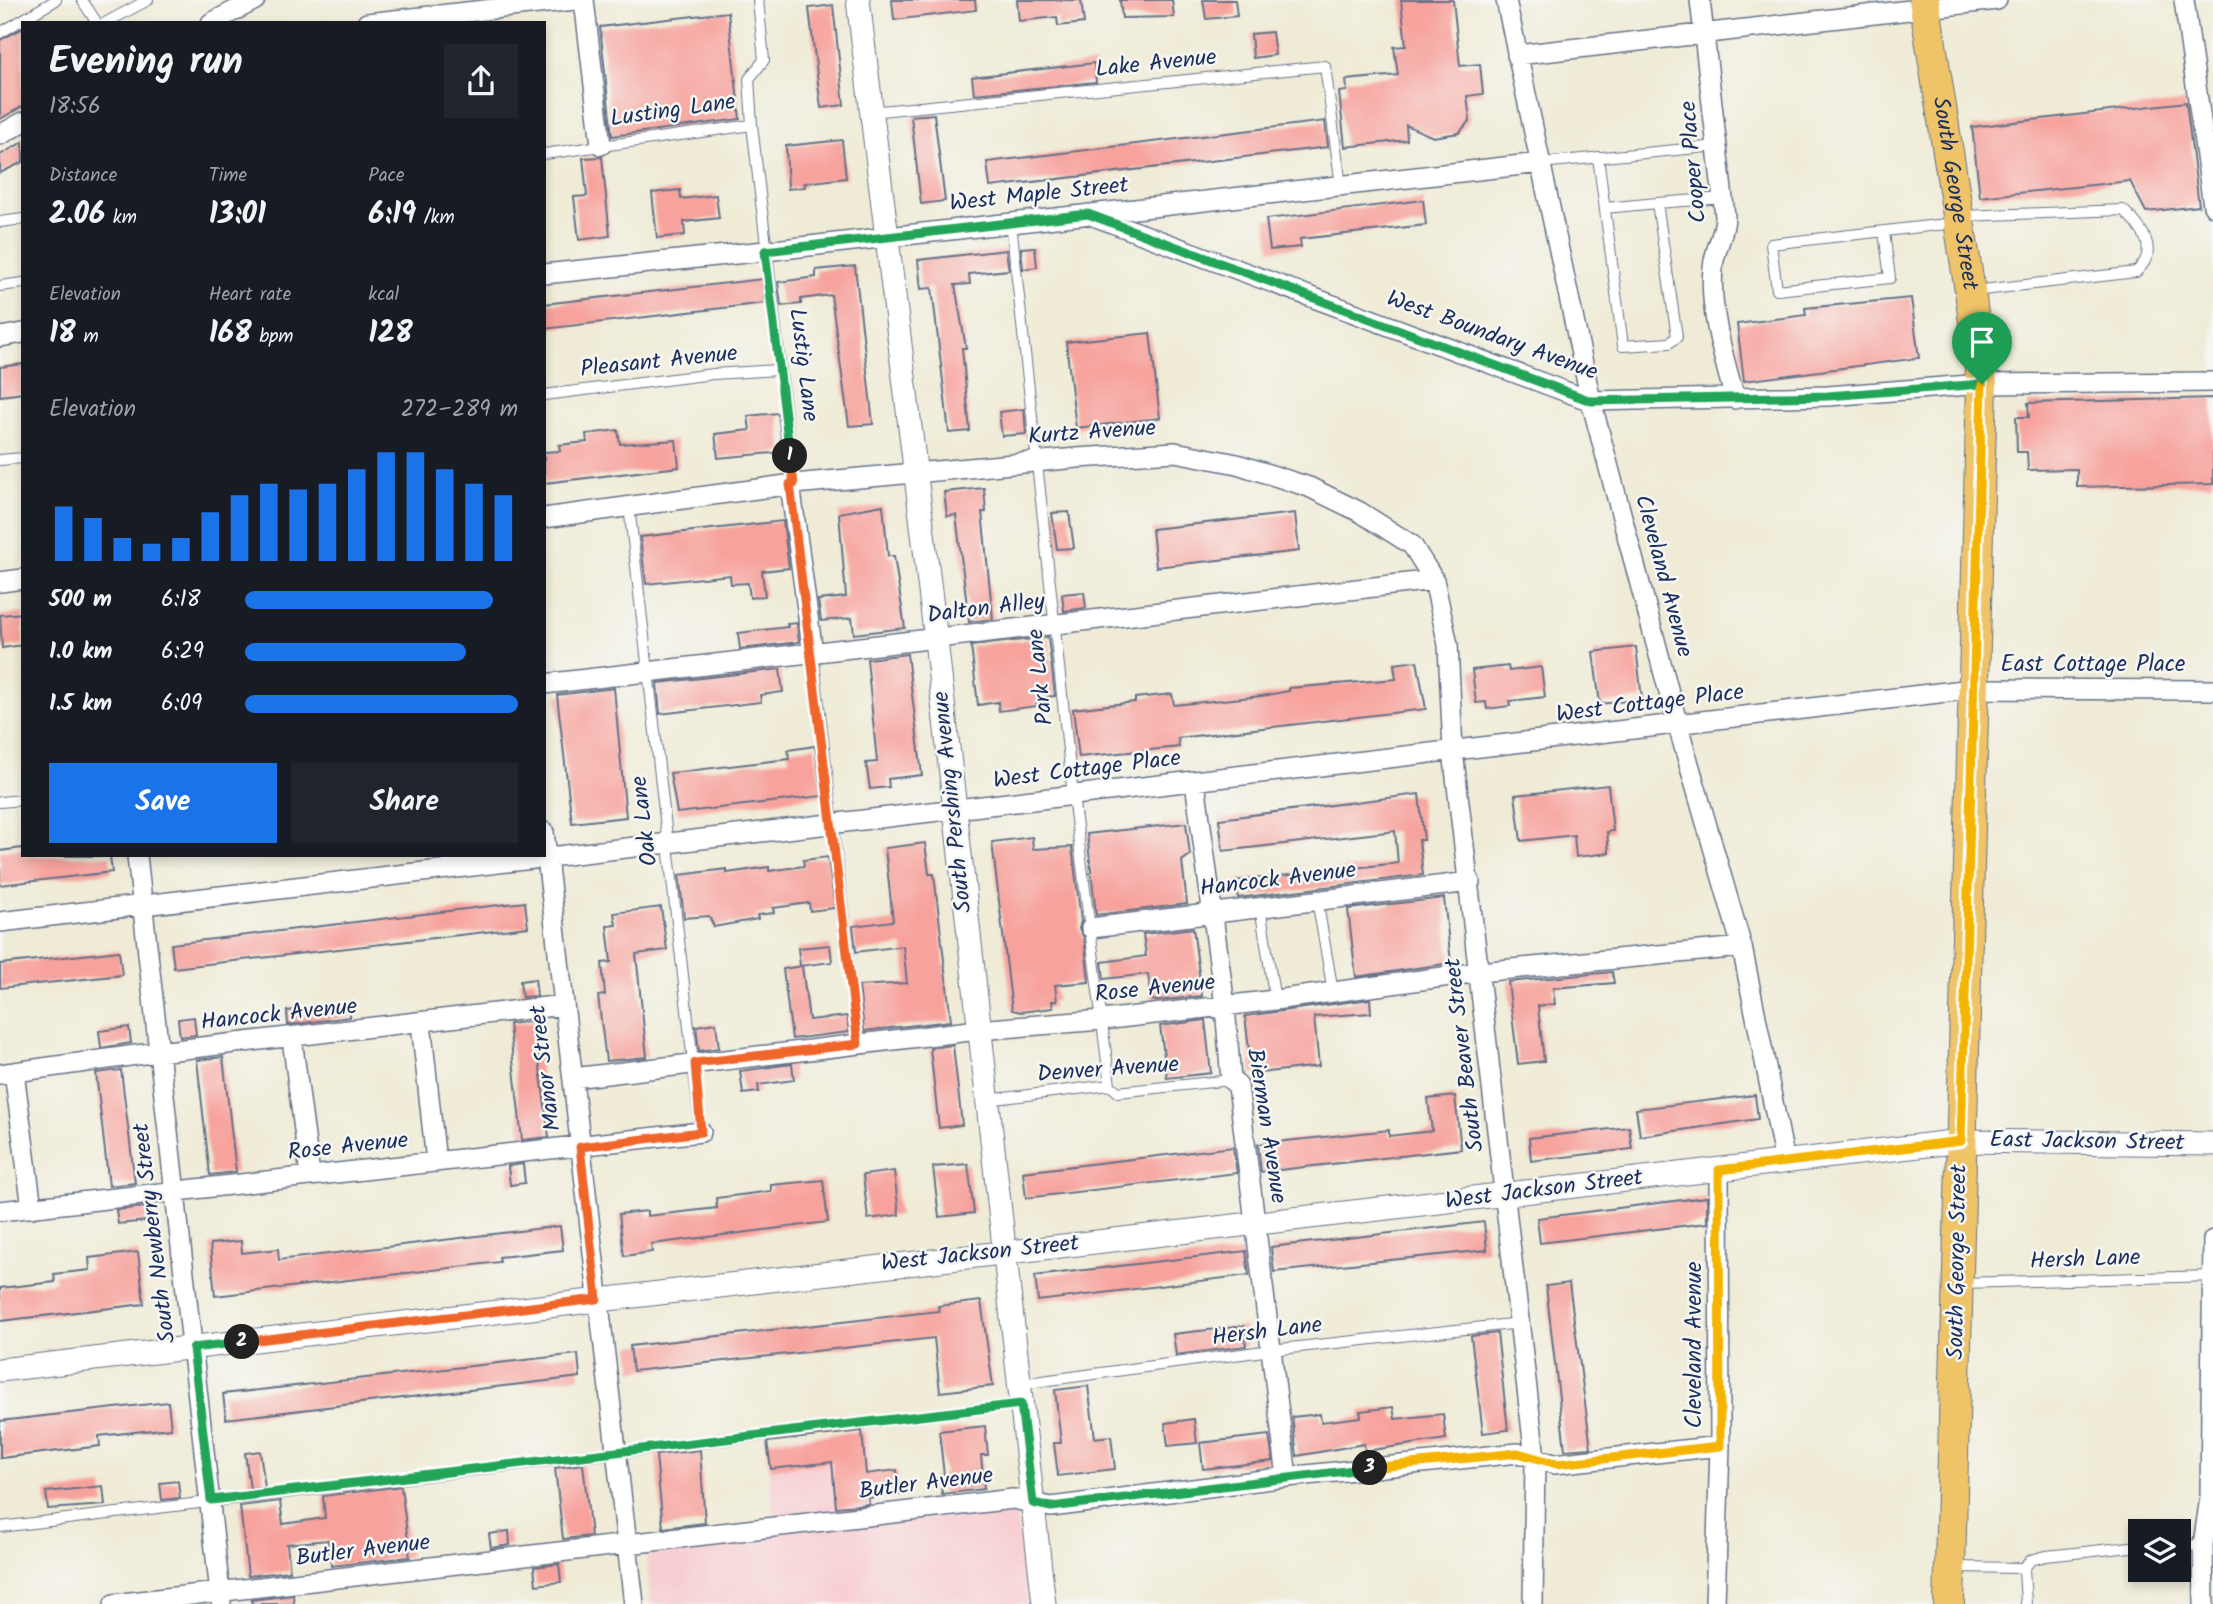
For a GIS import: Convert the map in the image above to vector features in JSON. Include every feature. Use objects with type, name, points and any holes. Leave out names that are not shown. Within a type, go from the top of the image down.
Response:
[{"type":"main road","name":"South George Street","points":[[1924,4],[1970,291],[1982,384],[1949,1604]]},
{"type":"street","points":[[215,21],[255,0]]},
{"type":"street","points":[[382,21],[575,0]]},
{"type":"street","name":"Lusting Lane","points":[[584,0],[601,145]]},
{"type":"street","name":"South Pershing Avenue","points":[[858,0],[936,640],[1044,1604]]},
{"type":"street","name":"Cleveland Avenue","points":[[1506,0],[1591,401],[1678,726],[1742,947],[1785,1162]]},
{"type":"street","name":"Cooper Place","points":[[1700,0],[1724,198],[1725,231],[1717,245],[1713,289],[1723,354],[1735,399]]},
{"type":"street","points":[[1517,55],[1705,35],[1924,4],[1997,0]]},
{"type":"street","points":[[2184,0],[2213,206]]},
{"type":"street","points":[[0,135],[21,123]]},
{"type":"street","name":"West Maple Street","points":[[546,274],[1540,163]]},
{"type":"street","name":"West Boundary Avenue","points":[[1088,214],[1591,401],[1828,396],[1982,384],[2213,382]]},
{"type":"street","points":[[0,337],[21,333]]},
{"type":"street","name":"Kurtz Avenue","points":[[546,518],[792,484],[1039,461],[1175,452],[1237,464],[1309,487],[1360,512],[1412,545],[1434,580],[1448,645],[1453,751]]},
{"type":"street","name":"Lustig Lane","points":[[792,484],[813,653]]},
{"type":"street","points":[[0,582],[21,579]]},
{"type":"street","name":"Dalton Alley","points":[[546,684],[1434,580]]},
{"type":"street","name":"East Cottage Place","points":[[1972,689],[2213,691]]},
{"type":"street","name":"West Cottage Place","points":[[0,922],[1678,726],[1972,689]]},
{"type":"street","name":"South Beaver Street","points":[[1453,751],[1535,1458],[1534,1604]]},
{"type":"street","name":"Bierman Avenue","points":[[1195,782],[1225,1006],[1231,1080],[1238,1086],[1287,1477]]},
{"type":"street","name":"Manor Street","points":[[546,849],[634,1604]]},
{"type":"street","name":"South Newberry Street","points":[[137,857],[221,1598]]},
{"type":"street","name":"Hancock Avenue","points":[[1091,928],[1470,882]]},
{"type":"street","name":"Rose Avenue","points":[[573,1078],[978,1030],[1225,1006],[1479,972],[1742,947]]},
{"type":"street","name":"Hancock Avenue","points":[[7,1073],[158,1052],[292,1039],[563,1005]]},
{"type":"street","points":[[421,1023],[436,1162]]},
{"type":"street","points":[[292,1039],[310,1175]]},
{"type":"street","points":[[7,1073],[32,1208]]},
{"type":"street","name":"Rose Avenue","points":[[0,1211],[701,1132]]},
{"type":"street","name":"East Jackson Street","points":[[1961,1141],[2213,1144]]},
{"type":"street","name":"West Jackson Street","points":[[0,1370],[1961,1141]]},
{"type":"street","name":"Cleveland Avenue","points":[[1715,1604],[1720,1446],[1719,1170]]},
{"type":"street","points":[[2204,1604],[2203,1545],[2211,1497],[2213,1240]]},
{"type":"street","name":"Butler Avenue","points":[[114,1604],[221,1598],[627,1544],[1013,1499],[1051,1507],[1287,1477],[1518,1453],[1557,1464],[1720,1446]]},
{"type":"lane","points":[[0,33],[56,0]]},
{"type":"lane","points":[[82,0],[96,21]]},
{"type":"lane","points":[[109,21],[148,0]]},
{"type":"lane","name":"Lustig Lane","points":[[758,0],[764,60],[749,79],[752,125],[792,484]]},
{"type":"lane","name":"Lake Avenue","points":[[871,112],[1325,66],[1341,186]]},
{"type":"lane","name":"Lusting Lane","points":[[546,154],[752,125]]},
{"type":"lane","points":[[1540,163],[1718,146]]},
{"type":"lane","points":[[1598,157],[1623,346],[1669,343],[1678,337],[1657,203]]},
{"type":"lane","points":[[1605,208],[1724,198]]},
{"type":"lane","points":[[1884,232],[1890,278],[1777,290],[1772,244],[1884,232],[1958,219],[2123,210],[2141,226],[2149,247],[2147,263],[2136,272],[1970,291]]},
{"type":"lane","points":[[0,222],[21,219]]},
{"type":"lane","name":"Park Lane","points":[[1012,223],[1073,796],[1110,1085]]},
{"type":"lane","points":[[0,286],[21,283]]},
{"type":"lane","name":"Pleasant Avenue","points":[[546,395],[713,374],[778,370]]},
{"type":"lane","points":[[0,460],[21,458]]},
{"type":"lane","name":"Oak Lane","points":[[629,506],[646,673],[675,921],[695,1063],[701,1132]]},
{"type":"lane","points":[[813,653],[858,1044]]},
{"type":"lane","points":[[0,802],[21,800]]},
{"type":"lane","points":[[1317,899],[1334,992]]},
{"type":"lane","points":[[1260,907],[1275,1000]]},
{"type":"lane","name":"Denver Avenue","points":[[987,1100],[1110,1085],[1118,1092],[1231,1080]]},
{"type":"lane","name":"Hersh Lane","points":[[1958,1283],[2213,1276]]},
{"type":"lane","name":"Hersh Lane","points":[[0,1527],[616,1453],[1020,1394],[1271,1350],[1521,1324]]},
{"type":"lane","points":[[2191,1546],[2203,1545]]},
{"type":"lane","points":[[1950,1567],[2024,1567],[2031,1560],[2046,1556],[2128,1547]]},
{"type":"lane","points":[[2024,1567],[2026,1604]]},
{"type":"shaded area","points":[[866,1430],[876,1524],[1008,1509],[1016,1512],[1028,1604],[651,1604],[646,1556],[656,1549],[776,1535],[765,1439]]},
{"type":"building","points":[[892,0],[975,0],[976,10],[894,20]]},
{"type":"building","points":[[1017,0],[1081,0],[1084,23],[1058,26],[1057,17],[1019,21]]},
{"type":"building","points":[[1120,0],[1172,0],[1174,17],[1122,18]]},
{"type":"building","points":[[1203,0],[1235,0],[1237,16],[1206,19]]},
{"type":"building","points":[[1401,0],[1453,0],[1460,66],[1480,64],[1483,94],[1467,96],[1470,120],[1459,133],[1433,137],[1406,125],[1407,140],[1345,147],[1339,92],[1347,91],[1346,80],[1398,75],[1394,47],[1406,46]]},
{"type":"building","points":[[833,5],[844,105],[821,108],[809,8]]},
{"type":"building","points":[[728,12],[740,119],[612,136],[600,27]]},
{"type":"building","points":[[21,29],[21,107],[0,119],[0,40]]},
{"type":"building","points":[[1272,32],[1275,55],[1253,58],[1251,34]]},
{"type":"building","points":[[1094,63],[1096,82],[974,94],[972,77]]},
{"type":"building","points":[[2186,102],[2199,206],[2146,212],[2130,181],[1980,197],[1972,127]]},
{"type":"building","points":[[934,114],[945,201],[921,204],[911,116]]},
{"type":"building","points":[[1325,121],[1328,147],[990,187],[987,162]]},
{"type":"building","points":[[842,140],[846,178],[804,183],[805,187],[788,189],[786,146]]},
{"type":"building","points":[[21,143],[21,163],[0,173],[0,155]]},
{"type":"building","points":[[602,157],[610,236],[579,240],[574,197],[587,196],[583,158]]},
{"type":"building","points":[[680,190],[681,199],[716,195],[719,218],[684,222],[685,235],[657,238],[652,193]]},
{"type":"building","points":[[1423,200],[1426,225],[1300,239],[1301,247],[1270,250],[1266,219]]},
{"type":"building","points":[[1035,247],[1037,267],[1023,269],[1021,248]]},
{"type":"building","points":[[1006,250],[1009,270],[969,274],[970,284],[955,285],[966,348],[962,348],[970,431],[949,433],[932,288],[921,289],[918,260]]},
{"type":"building","points":[[855,266],[873,424],[849,426],[831,295],[801,299],[801,304],[781,306],[778,282],[816,277],[816,270]]},
{"type":"building","points":[[763,279],[765,303],[546,329],[546,304]]},
{"type":"building","points":[[1911,298],[1919,358],[1744,381],[1737,324],[1806,315],[1805,308]]},
{"type":"building","points":[[1150,333],[1160,418],[1076,428],[1066,342]]},
{"type":"building","points":[[21,364],[21,393],[0,396],[0,367]]},
{"type":"building","points":[[2213,398],[2213,484],[2077,487],[2077,469],[2028,470],[2027,452],[2017,452],[2016,417],[2029,417],[2028,403]]},
{"type":"building","points":[[1024,409],[1026,434],[1002,436],[999,412]]},
{"type":"building","points":[[778,413],[783,452],[718,458],[715,434],[750,430],[748,416]]},
{"type":"building","points":[[618,430],[620,444],[676,440],[679,467],[546,483],[546,452],[560,451],[559,445],[587,442],[586,434]]},
{"type":"building","points":[[984,488],[986,512],[982,512],[993,619],[969,622],[956,515],[947,516],[944,492]]},
{"type":"building","points":[[883,505],[888,556],[894,556],[905,628],[854,634],[852,618],[821,621],[818,600],[846,597],[839,513]]},
{"type":"building","points":[[1069,512],[1074,548],[1057,549],[1052,513]]},
{"type":"building","points":[[1295,513],[1299,551],[1156,567],[1152,529]]},
{"type":"building","points":[[783,521],[789,568],[762,571],[765,596],[750,598],[748,583],[731,584],[730,575],[646,584],[640,537]]},
{"type":"building","points":[[1084,592],[1086,608],[1064,611],[1062,594]]},
{"type":"building","points":[[21,613],[21,645],[2,648],[0,615]]},
{"type":"building","points":[[797,623],[799,642],[740,649],[738,633],[788,627],[787,624]]},
{"type":"building","points":[[1048,637],[1055,696],[1036,698],[1037,706],[999,711],[998,702],[978,705],[971,646]]},
{"type":"building","points":[[1636,647],[1642,699],[1600,704],[1593,652]]},
{"type":"building","points":[[907,654],[922,775],[888,779],[889,787],[870,789],[866,763],[877,762],[867,659]]},
{"type":"building","points":[[1417,661],[1426,709],[1178,738],[1179,747],[1079,757],[1073,709],[1135,702],[1135,698],[1172,694],[1174,705],[1262,696],[1289,691],[1289,688],[1396,679],[1394,664]]},
{"type":"building","points":[[1508,666],[1509,671],[1541,667],[1545,697],[1509,701],[1510,706],[1487,709],[1486,702],[1476,703],[1472,670]]},
{"type":"building","points":[[780,669],[783,692],[760,695],[761,702],[660,714],[657,683]]},
{"type":"building","points":[[614,688],[626,817],[572,823],[557,695]]},
{"type":"building","points":[[815,746],[822,796],[677,813],[670,773],[789,759],[788,750]]},
{"type":"building","points":[[1608,785],[1613,831],[1607,832],[1609,853],[1576,857],[1574,835],[1521,841],[1515,795]]},
{"type":"building","points":[[1419,794],[1424,840],[1419,840],[1423,875],[1238,898],[1236,881],[1398,863],[1395,831],[1223,851],[1219,819]]},
{"type":"building","points":[[1186,823],[1190,855],[1182,861],[1187,904],[1096,915],[1087,834]]},
{"type":"building","points":[[1032,837],[1033,849],[1072,847],[1081,921],[1079,929],[1084,937],[1089,982],[1055,985],[1057,1001],[1052,1001],[1053,1008],[1021,1012],[1012,1010],[992,842]]},
{"type":"building","points":[[925,843],[929,874],[934,874],[951,1021],[864,1031],[859,986],[907,983],[903,946],[856,952],[853,926],[893,921],[885,848]]},
{"type":"building","points":[[21,848],[21,857],[110,857],[112,872],[0,885],[0,851]]},
{"type":"building","points":[[828,857],[835,908],[810,911],[809,903],[773,908],[774,913],[757,915],[758,919],[714,927],[709,916],[684,918],[679,875],[727,869],[727,873],[769,867],[769,871],[804,866],[803,860]]},
{"type":"building","points":[[1444,898],[1451,963],[1356,977],[1348,909]]},
{"type":"building","points":[[525,902],[528,927],[174,968],[171,944]]},
{"type":"building","points":[[661,907],[667,950],[636,954],[647,1057],[606,1061],[598,996],[605,995],[602,963],[611,962],[607,926],[616,925],[614,913]]},
{"type":"building","points":[[1193,928],[1202,996],[1151,1000],[1148,974],[1104,979],[1102,962],[1146,956],[1143,934]]},
{"type":"building","points":[[830,945],[832,962],[800,966],[798,948]]},
{"type":"building","points":[[119,951],[122,975],[0,988],[0,964]]},
{"type":"building","points":[[802,966],[809,1020],[847,1016],[849,1032],[792,1039],[783,969]]},
{"type":"building","points":[[1612,972],[1614,983],[1553,988],[1555,1004],[1538,1006],[1544,1061],[1518,1064],[1508,982]]},
{"type":"building","points":[[535,979],[537,996],[522,997],[520,981]]},
{"type":"building","points":[[1370,999],[1371,1013],[1314,1017],[1319,1066],[1252,1074],[1245,1016]]},
{"type":"building","points":[[348,1004],[350,1017],[288,1025],[287,1011]]},
{"type":"building","points":[[194,1017],[196,1035],[180,1037],[178,1019]]},
{"type":"building","points":[[1205,1020],[1211,1073],[1167,1078],[1160,1026]]},
{"type":"building","points":[[534,1021],[549,1137],[522,1140],[509,1024]]},
{"type":"building","points":[[716,1023],[719,1048],[699,1051],[696,1026]]},
{"type":"building","points":[[129,1027],[131,1043],[101,1048],[99,1031]]},
{"type":"building","points":[[953,1045],[962,1125],[939,1128],[930,1048]]},
{"type":"building","points":[[223,1057],[236,1172],[210,1175],[197,1060]]},
{"type":"building","points":[[792,1064],[794,1080],[758,1085],[759,1092],[743,1094],[740,1071]]},
{"type":"building","points":[[121,1070],[135,1183],[109,1186],[96,1073]]},
{"type":"building","points":[[1755,1095],[1758,1119],[1640,1136],[1636,1109]]},
{"type":"building","points":[[1455,1096],[1461,1149],[1261,1172],[1258,1144],[1389,1130],[1389,1136],[1432,1131],[1428,1099]]},
{"type":"building","points":[[1629,1127],[1632,1149],[1531,1161],[1529,1138]]},
{"type":"building","points":[[1233,1147],[1237,1173],[1026,1198],[1023,1172]]},
{"type":"building","points":[[523,1164],[525,1183],[510,1185],[508,1166]]},
{"type":"building","points":[[968,1164],[974,1213],[939,1217],[933,1167]]},
{"type":"building","points":[[894,1171],[899,1215],[868,1219],[863,1175]]},
{"type":"building","points":[[823,1180],[828,1222],[651,1244],[652,1252],[624,1256],[619,1214],[647,1211],[647,1216],[717,1208],[716,1198],[771,1191],[771,1185]]},
{"type":"building","points":[[1707,1197],[1707,1223],[1540,1243],[1537,1218]]},
{"type":"building","points":[[145,1207],[147,1221],[118,1224],[116,1210]]},
{"type":"building","points":[[1484,1222],[1487,1250],[1274,1272],[1271,1247]]},
{"type":"building","points":[[560,1226],[563,1250],[499,1257],[500,1262],[215,1296],[210,1244],[241,1241],[242,1253],[278,1249],[279,1260]]},
{"type":"building","points":[[1246,1251],[1249,1275],[1038,1301],[1035,1276]]},
{"type":"building","points":[[138,1252],[144,1304],[0,1321],[0,1288],[55,1282],[54,1274],[90,1270],[89,1258]]},
{"type":"building","points":[[1569,1283],[1591,1448],[1565,1450],[1546,1286]]},
{"type":"building","points":[[981,1301],[993,1386],[940,1392],[934,1338],[633,1371],[630,1346],[939,1311],[938,1306]]},
{"type":"building","points":[[1244,1326],[1246,1346],[1176,1355],[1173,1334]]},
{"type":"building","points":[[1497,1333],[1508,1430],[1483,1433],[1471,1336]]},
{"type":"building","points":[[578,1354],[580,1377],[226,1419],[223,1394]]},
{"type":"building","points":[[1088,1386],[1095,1438],[1111,1436],[1115,1469],[1058,1476],[1054,1443],[1061,1443],[1055,1390]]},
{"type":"building","points":[[168,1402],[171,1428],[99,1436],[100,1446],[0,1458],[0,1421]]},
{"type":"building","points":[[1393,1407],[1395,1419],[1443,1414],[1446,1439],[1365,1451],[1364,1444],[1297,1456],[1292,1417],[1320,1414],[1321,1422],[1361,1417],[1360,1411]]},
{"type":"building","points":[[1194,1419],[1197,1443],[1168,1446],[1165,1423]]},
{"type":"building","points":[[985,1426],[988,1455],[981,1455],[984,1489],[942,1494],[940,1475],[944,1475],[939,1431]]},
{"type":"building","points":[[862,1431],[866,1474],[897,1470],[900,1494],[868,1498],[869,1504],[836,1507],[832,1462],[771,1469],[767,1442]]},
{"type":"building","points":[[1269,1435],[1273,1461],[1203,1469],[1200,1443]]},
{"type":"building","points":[[700,1450],[705,1523],[663,1528],[656,1455]]},
{"type":"building","points":[[260,1451],[265,1488],[250,1489],[245,1453]]},
{"type":"building","points":[[583,1464],[591,1536],[563,1539],[555,1468]]},
{"type":"building","points":[[178,1481],[180,1498],[162,1500],[160,1483]]},
{"type":"building","points":[[103,1486],[105,1505],[48,1509],[46,1492]]},
{"type":"building","points":[[401,1486],[410,1557],[331,1566],[328,1540],[287,1544],[290,1571],[248,1576],[240,1506],[280,1501],[283,1524],[325,1518],[323,1496]]},
{"type":"building","points":[[509,1531],[510,1545],[491,1548],[489,1534]]},
{"type":"building","points":[[559,1564],[561,1582],[536,1585],[534,1567]]},
{"type":"building","points":[[293,1595],[294,1604],[252,1604],[251,1600]]},
{"type":"route","points":[[1088,214],[1591,401],[1828,396],[1982,384],[1961,1141],[1719,1170],[1720,1446],[1557,1464],[1518,1453],[1287,1477],[1051,1507],[1033,1503],[1021,1404],[211,1500],[193,1348],[597,1299],[580,1147],[701,1132],[695,1063],[858,1044],[813,653],[790,484],[794,484],[765,251],[1088,214]]}]
